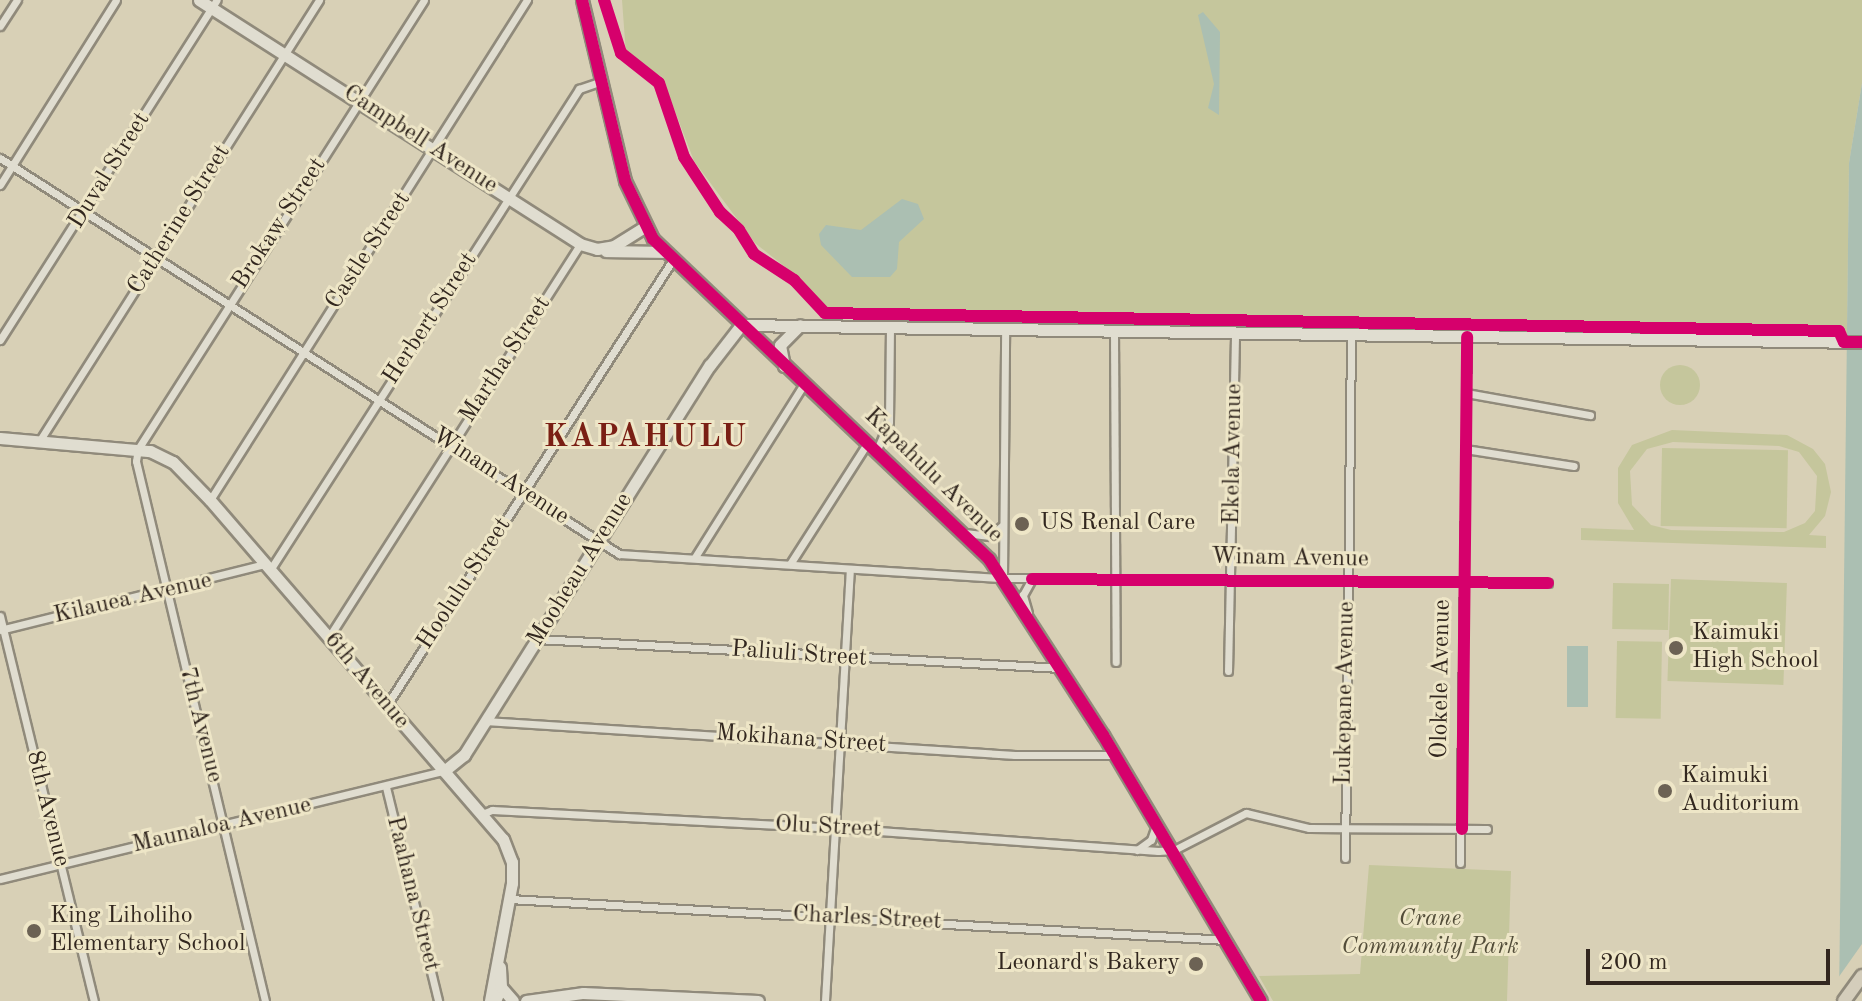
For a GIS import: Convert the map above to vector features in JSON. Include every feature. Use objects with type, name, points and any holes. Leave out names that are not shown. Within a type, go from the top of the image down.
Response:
[{"type":"main road","points":[[1843,1001],[1862,976]]},
{"type":"street","points":[[0,26],[17,0]]},
{"type":"street","points":[[0,185],[116,0]]},
{"type":"street","name":"Campbell Avenue","points":[[199,0],[214,4],[284,54],[580,244],[597,249],[668,256]]},
{"type":"street","name":"Catherine Street","points":[[40,440],[319,0]]},
{"type":"street","name":"Brokaw Street","points":[[138,449],[424,0]]},
{"type":"street","name":"Castle Street","points":[[210,500],[527,0]]},
{"type":"street","name":"Kapahulu Avenue","points":[[582,0],[625,181],[645,227],[668,256],[965,533],[1003,578],[1174,850],[1261,1001]]},
{"type":"street","name":"Duval Street","points":[[0,340],[84,213],[214,4]]},
{"type":"street","name":"Herbert Street","points":[[268,567],[579,89],[602,81]]},
{"type":"street","name":"Winam Avenue","points":[[0,158],[452,445],[597,543],[619,554],[695,557],[850,571],[1032,579],[1548,583]]},
{"type":"street","points":[[597,249],[645,227]]},
{"type":"street","name":"Martha Street","points":[[329,637],[580,244]]},
{"type":"street","name":"Hoolulu Street","points":[[387,705],[523,493],[668,256]]},
{"type":"street","points":[[784,366],[780,345],[801,324]]},
{"type":"street","points":[[741,325],[1351,337],[1862,342]]},
{"type":"street","name":"Mooheau Avenue","points":[[444,771],[464,755],[597,543],[741,325]]},
{"type":"street","points":[[790,564],[889,422],[890,327]]},
{"type":"street","points":[[1003,578],[1005,329]]},
{"type":"street","points":[[1114,333],[1116,662]]},
{"type":"street","name":"Ekela Avenue","points":[[1228,671],[1235,334]]},
{"type":"street","name":"Lukepane Avenue","points":[[1345,858],[1351,337]]},
{"type":"street","name":"Olokele Avenue","points":[[1460,863],[1467,337]]},
{"type":"street","points":[[695,557],[804,384]]},
{"type":"street","points":[[1466,393],[1590,415]]},
{"type":"street","name":"6th Avenue","points":[[0,438],[138,449],[173,462],[210,500],[482,814],[510,854],[509,899],[493,1001]]},
{"type":"street","name":"7th Avenue","points":[[138,449],[167,590],[265,1001]]},
{"type":"street","points":[[1465,449],[1574,466]]},
{"type":"street","points":[[965,533],[990,536],[1002,526]]},
{"type":"street","name":"Kilauea Avenue","points":[[2,630],[268,567]]},
{"type":"street","points":[[825,1001],[850,571]]},
{"type":"street","points":[[1030,621],[1023,595],[1032,579]]},
{"type":"street","name":"8th Avenue","points":[[0,616],[94,1001]]},
{"type":"street","name":"Paliuli Street","points":[[537,639],[1060,668]]},
{"type":"street","name":"Mokihana Street","points":[[485,721],[1015,755],[1116,755]]},
{"type":"street","name":"Maunaloa Avenue","points":[[0,879],[444,771]]},
{"type":"street","name":"Paahana Street","points":[[386,787],[438,1001]]},
{"type":"street","name":"Olu Street","points":[[482,814],[492,810],[1174,850]]},
{"type":"street","points":[[1174,850],[1246,813],[1282,825],[1487,829]]},
{"type":"street","points":[[1137,850],[1151,840],[1157,823]]},
{"type":"street","name":"Charles Street","points":[[509,899],[1226,940]]},
{"type":"street","name":"6th Avenue","points":[[493,1001],[501,987],[499,956]]},
{"type":"street","points":[[501,987],[513,1001]]},
{"type":"street","points":[[526,1001],[583,993],[758,1001]]},
{"type":"green space","points":[[622,0],[1862,0],[1862,83],[1849,163],[1847,333],[823,311],[789,270],[755,243],[694,161],[662,77],[626,54]]},
{"type":"green space","points":[[1680,365],[1694,371],[1700,385],[1694,399],[1680,405],[1666,399],[1660,385],[1666,371]]},
{"type":"green space","points":[[1672,430],[1787,435],[1813,449],[1825,464],[1831,492],[1825,516],[1809,535],[1826,536],[1826,548],[1581,540],[1581,528],[1634,530],[1618,503],[1618,468],[1632,445]],"holes":[[[1673,442],[1779,446],[1799,452],[1817,476],[1815,511],[1805,523],[1784,532],[1671,530],[1651,525],[1632,505],[1630,471],[1647,449]]]},
{"type":"green space","points":[[1662,448],[1788,450],[1787,528],[1661,526]]},
{"type":"green space","points":[[1671,579],[1787,583],[1783,685],[1667,681]]},
{"type":"green space","points":[[1613,583],[1669,584],[1668,630],[1612,629]]},
{"type":"green space","points":[[1617,641],[1662,642],[1661,719],[1616,718]]},
{"type":"green space","name":"Crane Community Park","points":[[1369,865],[1511,871],[1507,1001],[1273,1001],[1259,976],[1360,974]]},
{"type":"shaded area","points":[[1203,12],[1220,32],[1219,115],[1208,108],[1214,84],[1198,15]]},
{"type":"shaded area","points":[[1862,83],[1862,1001],[1839,1001],[1849,163]]},
{"type":"shaded area","points":[[902,199],[918,204],[924,219],[899,242],[897,269],[890,277],[852,277],[821,245],[819,234],[826,225],[861,230]]},
{"type":"shaded area","points":[[1567,646],[1588,646],[1588,707],[1567,707]]},
{"type":"pier","points":[[1862,944],[1862,1001],[1838,1001],[1838,978]]},
{"type":"cycle path","points":[[582,0],[625,181],[653,239],[989,559],[1103,735],[1261,1001]]},
{"type":"cycle path","points":[[604,0],[621,53],[659,83],[684,157],[720,212],[739,230],[754,254],[794,280],[825,313],[1839,331],[1844,342],[1862,342]]},
{"type":"cycle path","points":[[1462,829],[1467,337]]},
{"type":"cycle path","points":[[1032,579],[1548,583]]},
{"type":"place","name":"US Renal Care","points":[[1022,524]]},
{"type":"place","name":"Kaimuki High School","points":[[1676,648]]},
{"type":"place","name":"Kaimuki Auditorium","points":[[1665,791]]},
{"type":"place","name":"King Liholiho Elementary School","points":[[34,931]]},
{"type":"place","name":"Leonard's Bakery","points":[[1196,964]]},
{"type":"district","name":"KAPAHULU","points":[[646,438]]}]
